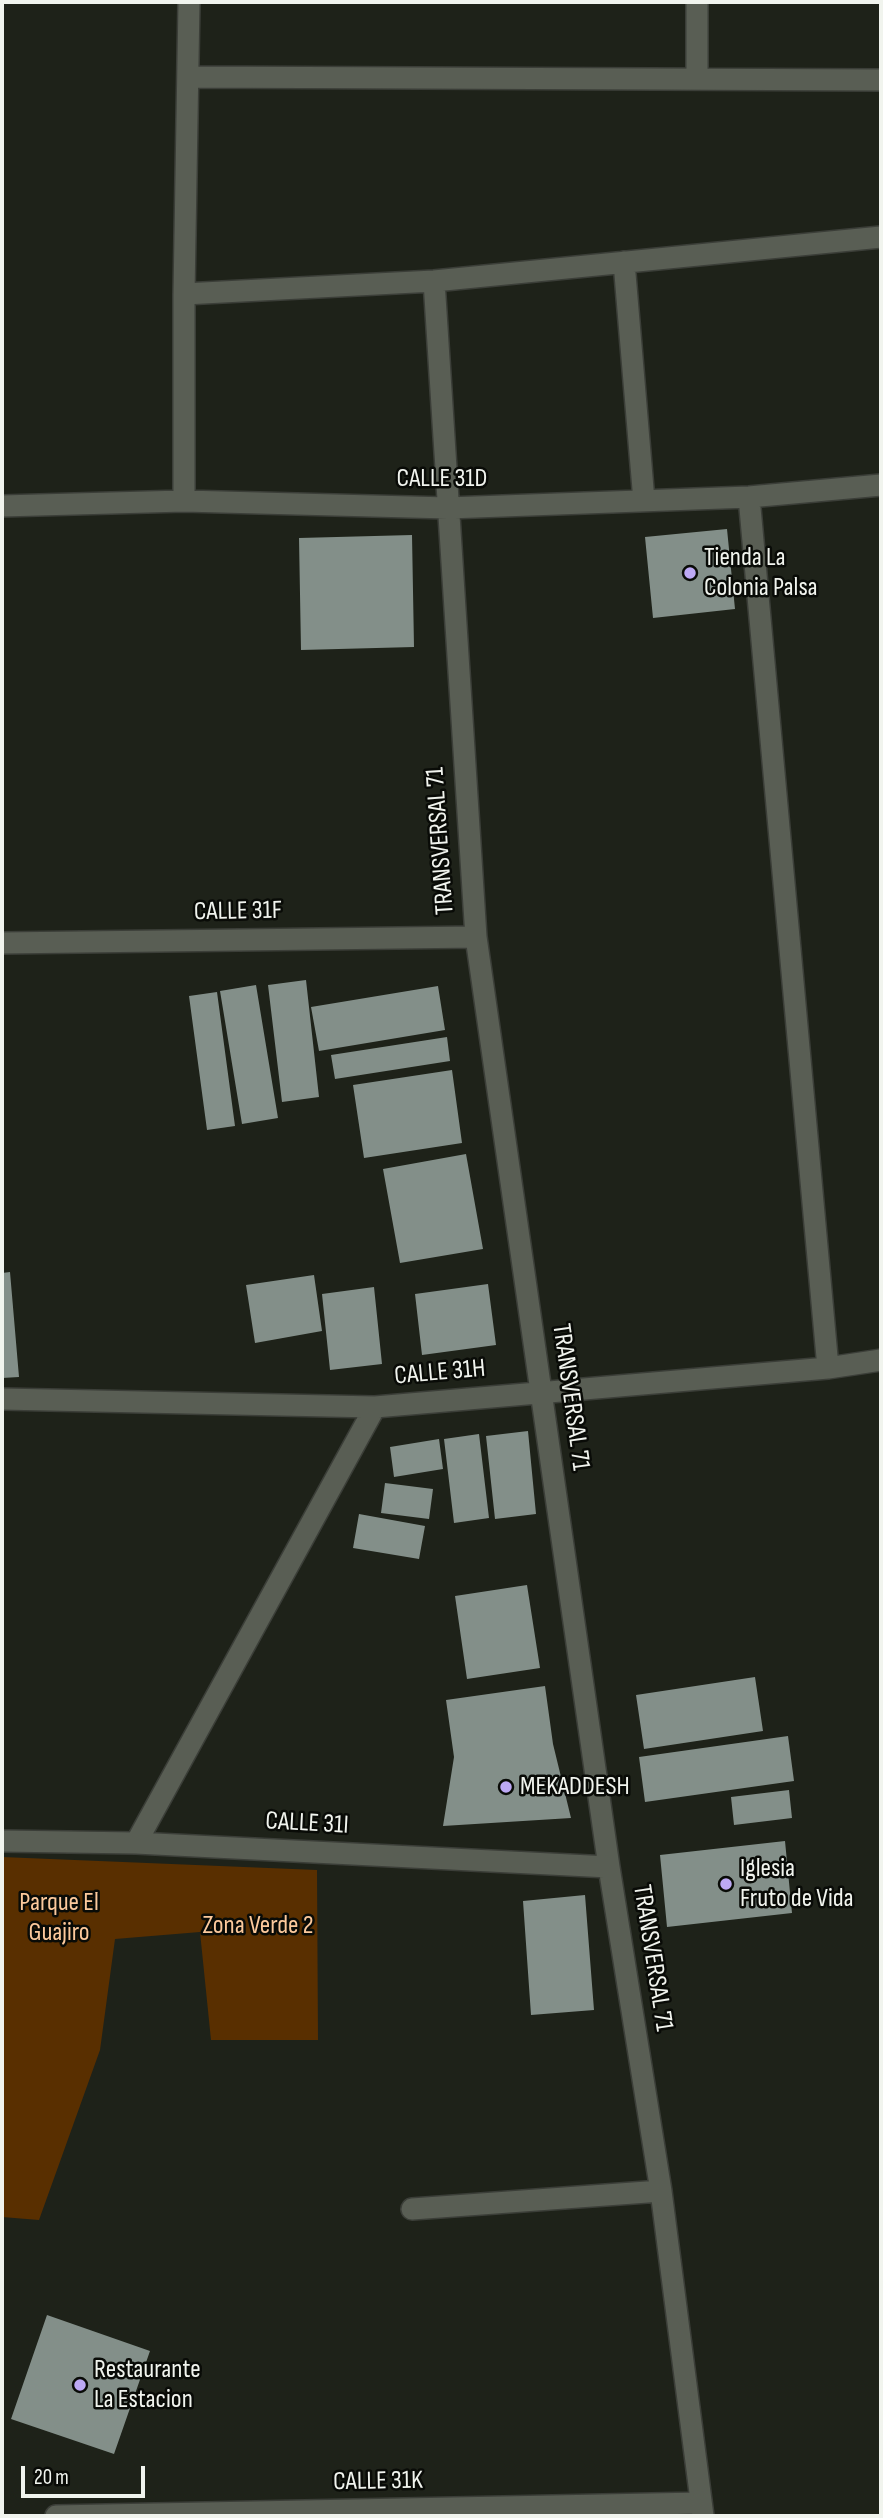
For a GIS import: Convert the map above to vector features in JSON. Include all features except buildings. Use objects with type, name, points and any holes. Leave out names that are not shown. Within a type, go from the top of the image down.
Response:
[{"type":"street","points":[[184,501],[189,2]]},
{"type":"street","points":[[697,2],[697,78]]},
{"type":"street","points":[[188,77],[881,80]]},
{"type":"street","points":[[184,294],[434,281],[881,237]]},
{"type":"street","points":[[624,262],[644,501]]},
{"type":"street","name":"TRANSVERSAL 71","points":[[434,281],[476,937],[610,1867],[661,2191],[702,2510]]},
{"type":"street","name":"CALLE 31D","points":[[2,506],[184,501],[449,508],[749,497],[881,485]]},
{"type":"street","points":[[749,497],[828,1367]]},
{"type":"street","name":"CALLE 31F","points":[[2,943],[476,937]]},
{"type":"street","name":"CALLE 31H","points":[[2,1399],[374,1407],[881,1360]]},
{"type":"street","points":[[136,1843],[374,1407]]},
{"type":"street","name":"CALLE 31I","points":[[2,1841],[136,1843],[610,1867]]},
{"type":"street","points":[[412,2209],[661,2191]]},
{"type":"street","name":"CALLE 31K","points":[[55,2516],[702,2510]]},
{"type":"green space","points":[[2,1857],[317,1870],[318,2040],[211,2040],[200,1932],[115,1939],[100,2050],[39,2220],[2,2217]]},
{"type":"place","name":"Tienda La Colonia Palsa","points":[[690,573]]},
{"type":"place","name":"MEKADDESH","points":[[506,1787]]},
{"type":"place","name":"Iglesia Fruto de Vida","points":[[726,1884]]},
{"type":"place","name":"Restaurante La Estacion","points":[[80,2385]]},
{"type":"park label","name":"Parque El Guajiro","points":[[59,1918]]},
{"type":"park label","name":"Zona Verde 2","points":[[258,1926]]}]
